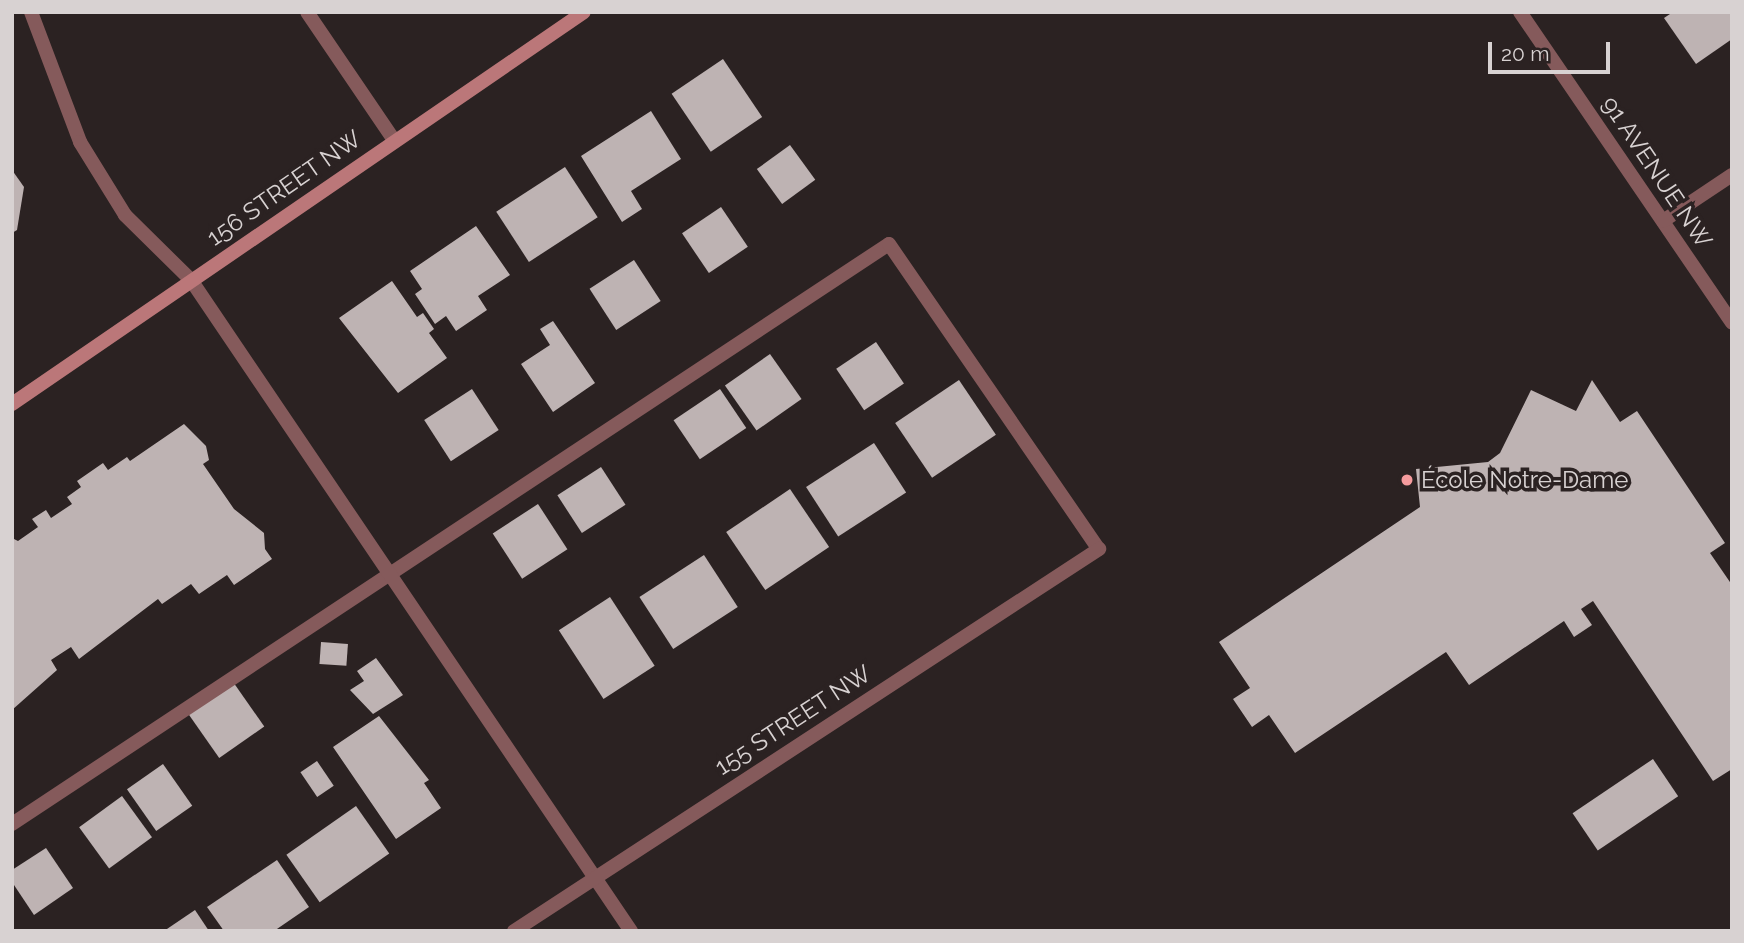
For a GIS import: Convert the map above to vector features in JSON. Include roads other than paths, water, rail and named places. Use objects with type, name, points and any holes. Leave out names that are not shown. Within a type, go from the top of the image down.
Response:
[{"type":"street","points":[[31,12],[80,142],[125,215],[191,280],[631,931]]},
{"type":"street","points":[[307,12],[394,140]]},
{"type":"street","name":"156 STREET NW","points":[[12,404],[584,12]]},
{"type":"street","name":"91 AVENUE NW","points":[[1520,12],[1732,323]]},
{"type":"street","points":[[1663,221],[1732,175]]},
{"type":"street","name":"155 STREET NW","points":[[390,572],[888,244],[1099,549],[594,876],[514,931]]},
{"type":"street","points":[[12,824],[390,572]]},
{"type":"place","name":"École Notre-Dame","points":[[1407,480]]}]
